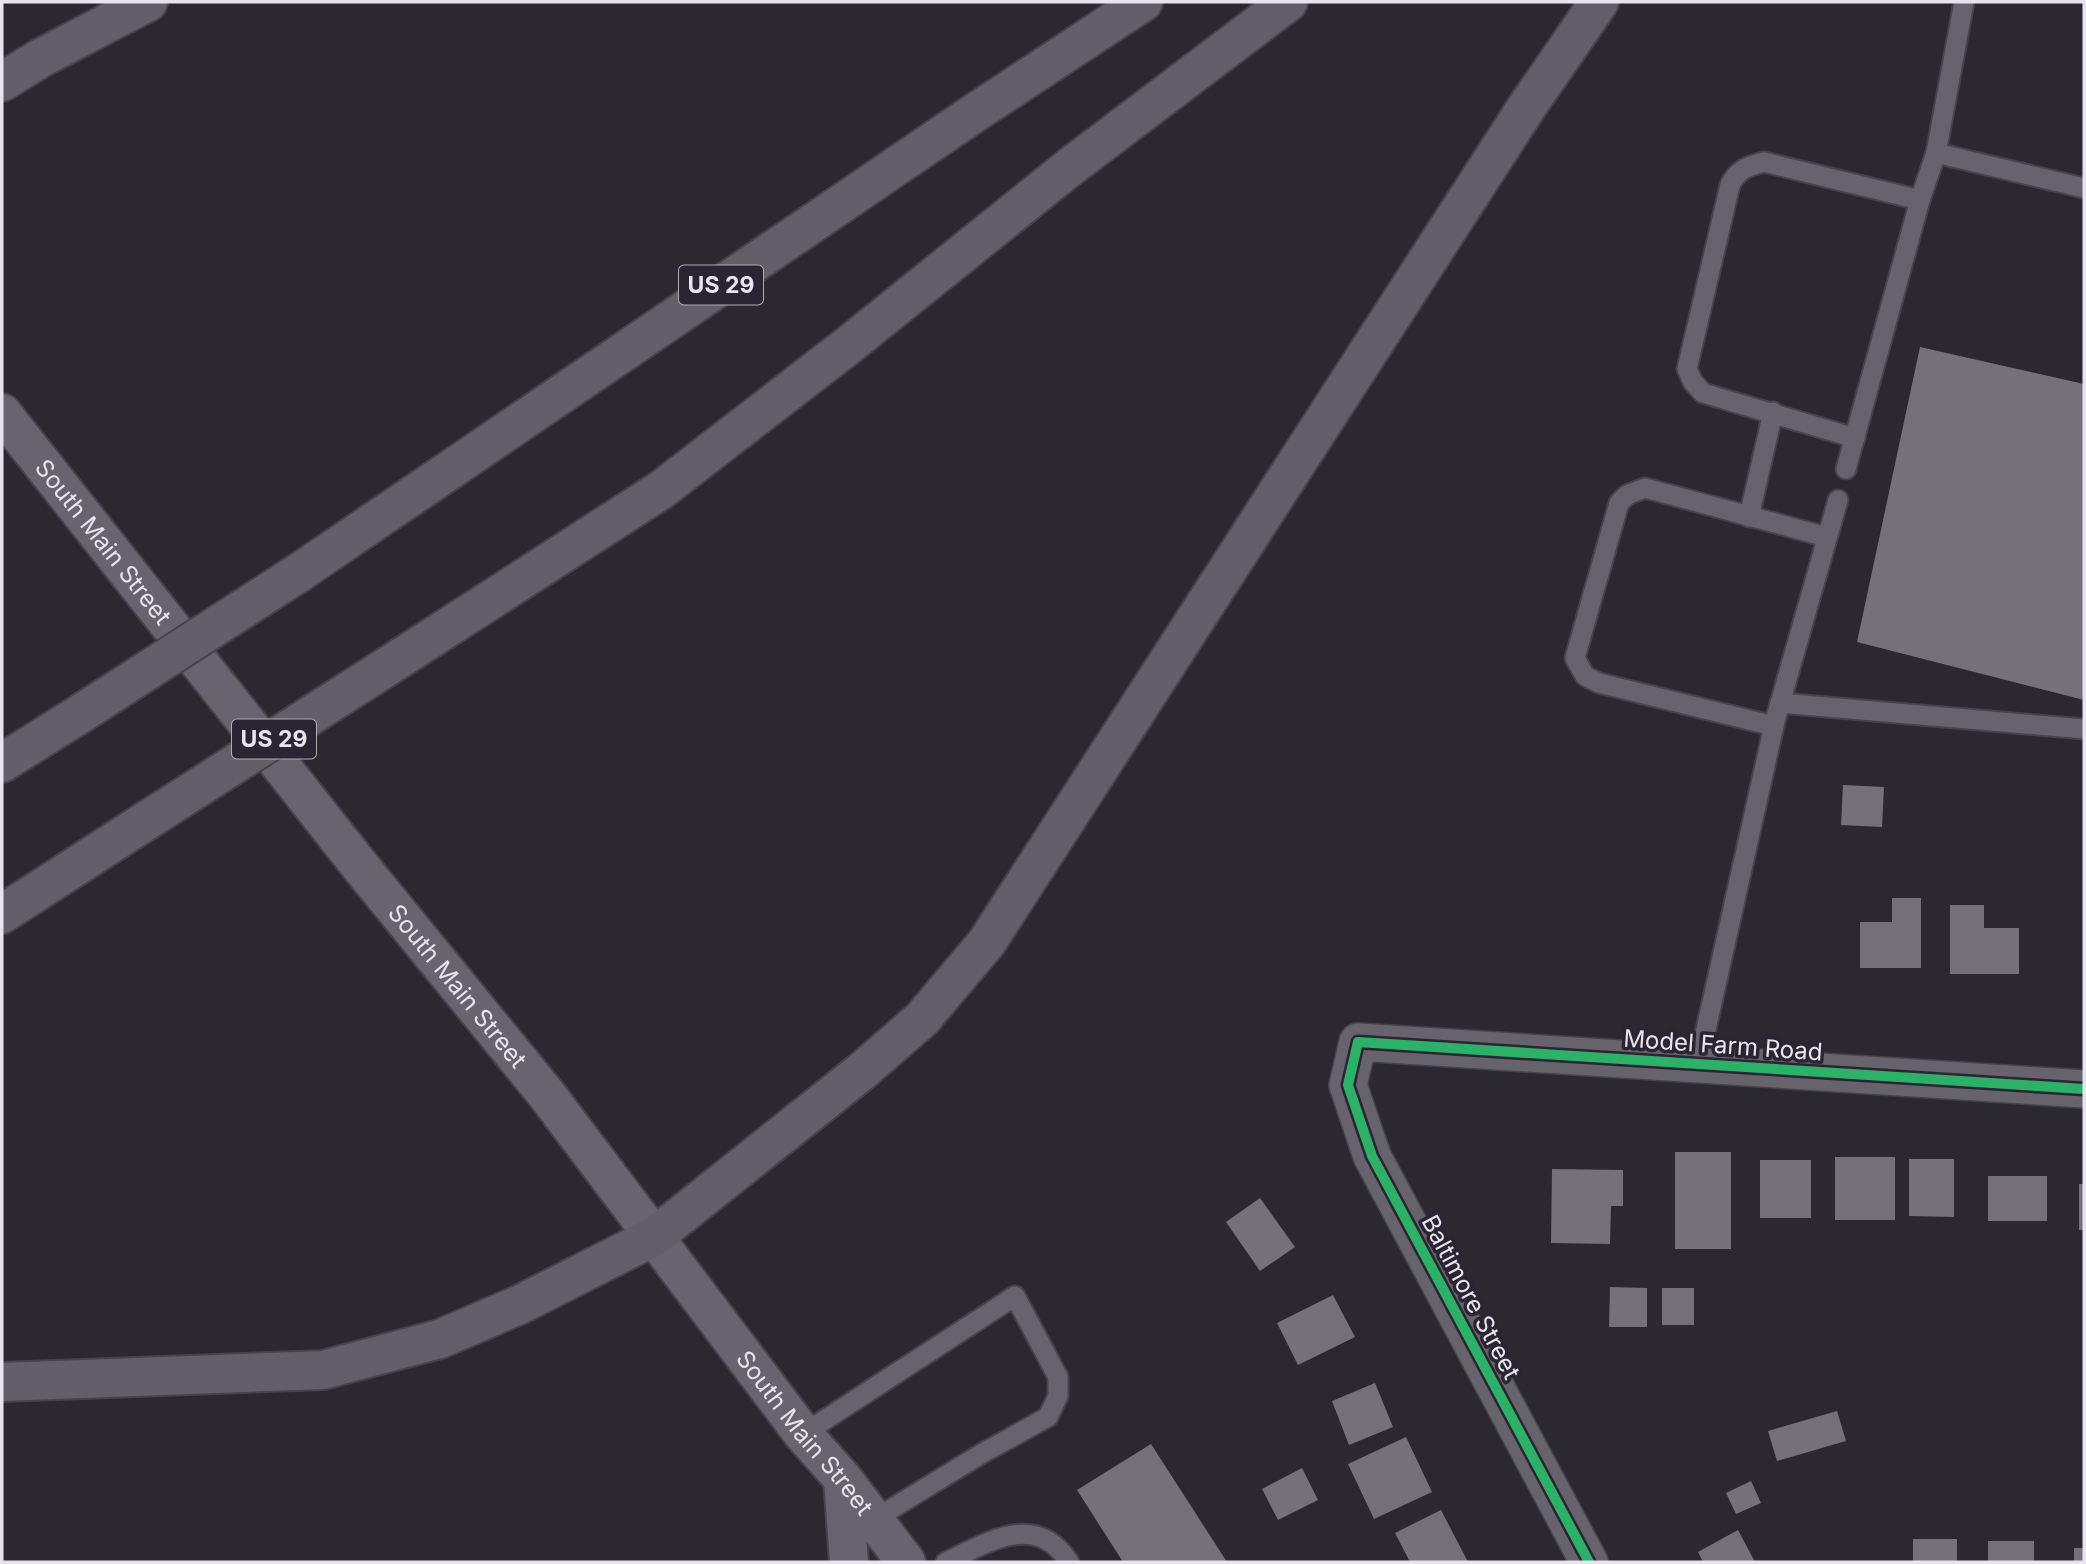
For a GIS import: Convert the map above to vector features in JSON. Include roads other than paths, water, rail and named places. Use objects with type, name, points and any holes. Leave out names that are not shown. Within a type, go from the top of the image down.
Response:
[{"type":"highway","points":[[2,82],[39,59],[148,2]]},
{"type":"highway","name":"US 29","points":[[2,764],[300,572],[964,120],[1143,2]]},
{"type":"highway","name":"US 29","points":[[2,914],[661,490],[850,344],[1070,167],[1288,2]]},
{"type":"highway","points":[[2,1382],[323,1370],[440,1339],[521,1304],[655,1237],[922,1019],[987,942],[1503,143],[1599,2]]},
{"type":"main road","name":"South Main Street","points":[[2,413],[360,866],[547,1095],[803,1434],[843,1479],[906,1562]]},
{"type":"main road","points":[[843,1479],[849,1562]]},
{"type":"street","name":"Model Farm Road","points":[[1358,1042],[2084,1089]]},
{"type":"street","name":"Baltimore Street","points":[[1358,1042],[1348,1085],[1372,1156],[1589,1562]]},
{"type":"lane","points":[[1846,469],[1920,200],[1936,153],[1964,2]]},
{"type":"lane","points":[[1936,153],[2084,188]]},
{"type":"lane","points":[[1855,438],[1703,393],[1693,382],[1687,369],[1730,185],[1734,176],[1744,167],[1764,162],[1920,200]]},
{"type":"lane","points":[[1749,517],[1773,412]]},
{"type":"lane","points":[[1774,726],[1599,683],[1585,676],[1575,659],[1619,503],[1627,495],[1645,488],[1827,537]]},
{"type":"lane","points":[[1698,1065],[1774,726],[1838,500]]},
{"type":"lane","points":[[1780,703],[2084,729]]},
{"type":"lane","points":[[803,1434],[1015,1296],[1058,1377],[1058,1396],[1048,1416],[873,1520]]},
{"type":"lane","points":[[946,1562],[996,1538],[1030,1533],[1059,1547],[1069,1562]]}]
